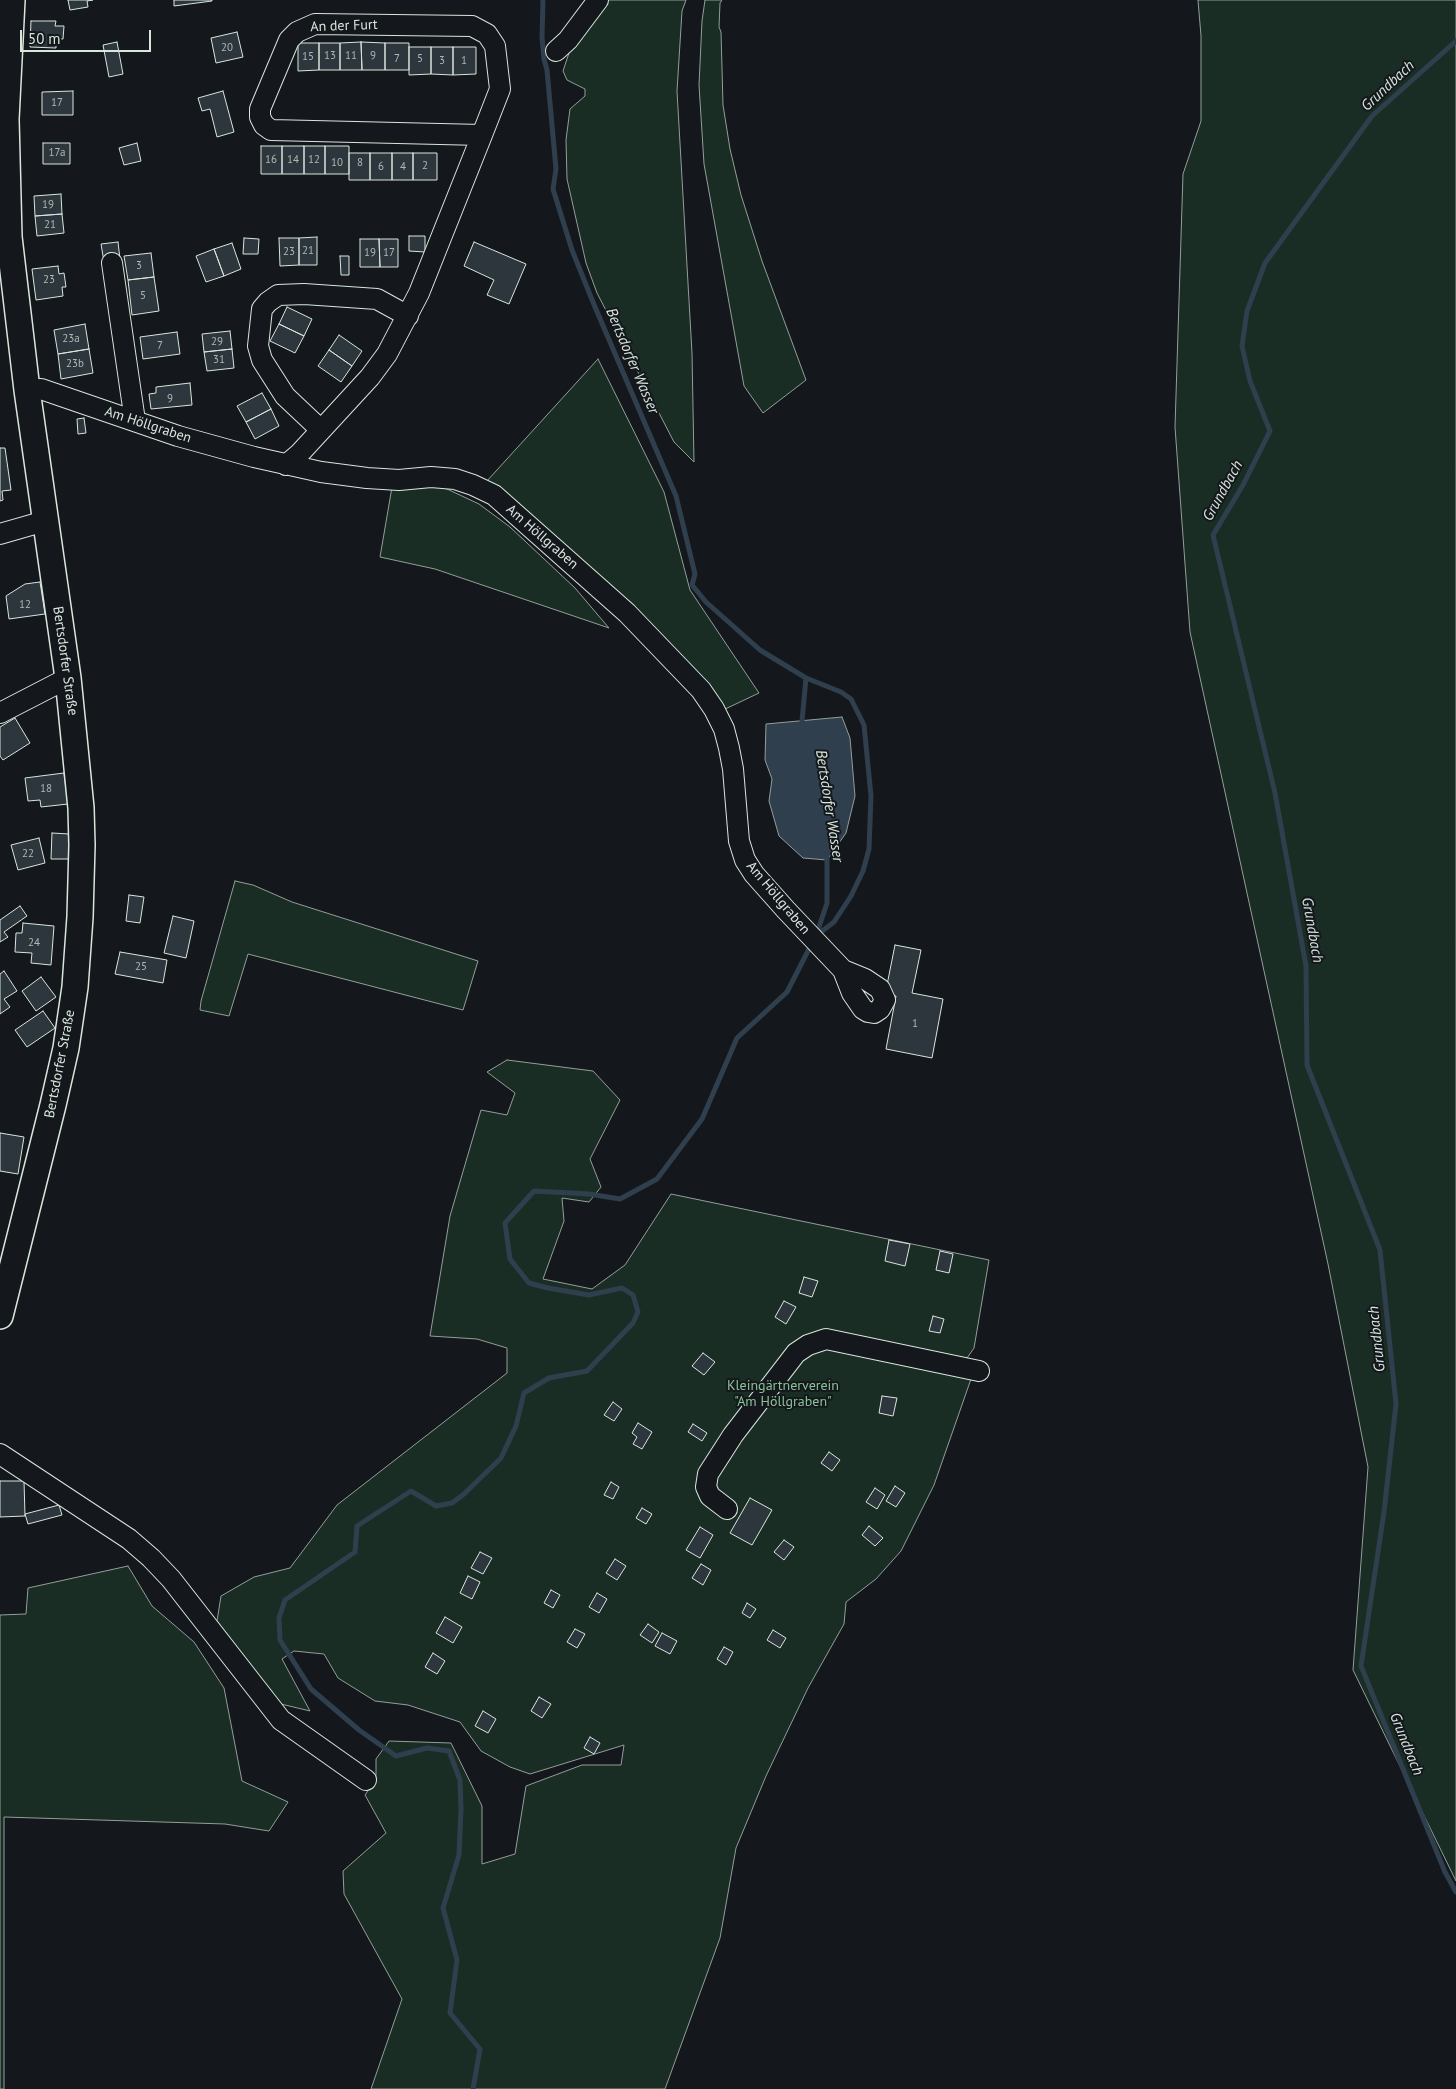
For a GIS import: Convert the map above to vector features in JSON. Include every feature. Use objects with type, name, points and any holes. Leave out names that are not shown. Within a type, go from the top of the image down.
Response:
[{"type":"main road","name":"Bertsdorfer Straße","points":[[0,1316],[66,1048],[80,917],[81,817],[68,678],[5,237],[6,119],[12,0]]},
{"type":"street","points":[[556,51],[568,40],[598,0]]},
{"type":"street","name":"An der Furt","points":[[286,464],[300,453],[370,377],[387,354],[408,316],[482,135],[500,89],[495,46],[487,34],[472,26],[315,24],[306,27],[289,40],[260,109],[260,117],[264,125],[271,130],[482,135]]},
{"type":"street","points":[[112,263],[135,421]]},
{"type":"street","points":[[321,430],[285,396],[262,360],[258,346],[262,309],[278,295],[289,293],[313,294],[377,299],[408,316]]},
{"type":"street","name":"Am Höllgraben","points":[[27,390],[41,389],[216,447],[321,472],[399,480],[431,477],[455,479],[494,495],[627,613],[701,690],[724,728],[729,748],[739,841],[745,860],[754,874],[843,970]]},
{"type":"street","points":[[0,534],[46,521]]},
{"type":"street","points":[[0,713],[68,678]]},
{"type":"street","points":[[728,1509],[710,1496],[706,1487],[708,1474],[739,1427],[796,1353],[808,1345],[826,1339],[979,1371]]},
{"type":"street","points":[[0,1454],[129,1540],[151,1558],[171,1579],[281,1720],[366,1780]]},
{"type":"green space","points":[[605,0],[686,0],[682,11],[677,91],[692,353],[694,462],[674,442],[597,293],[586,263],[567,179],[566,140],[570,109],[585,96],[585,89],[567,80],[563,71],[570,50]]},
{"type":"green space","points":[[705,0],[722,0],[720,3],[719,27],[721,32],[723,105],[730,149],[741,195],[762,261],[806,380],[763,413],[744,386],[704,164],[699,85],[702,21]]},
{"type":"green space","points":[[1198,0],[1456,0],[1456,1881],[1353,1670],[1368,1467],[1328,1264],[1190,632],[1175,427],[1183,174],[1201,121],[1201,36]]},
{"type":"green space","points":[[598,359],[664,492],[690,590],[759,693],[721,711],[486,482]]},
{"type":"green space","points":[[419,483],[447,489],[479,504],[510,527],[575,588],[609,628],[435,569],[380,557],[392,487]]},
{"type":"green space","points":[[235,881],[253,885],[292,902],[478,961],[463,1010],[248,954],[229,1016],[200,1010]]},
{"type":"green space","name":"Kleingärtnerverein \"Am Höllgraben\"","points":[[507,1060],[593,1071],[620,1100],[590,1159],[601,1187],[589,1202],[562,1198],[564,1221],[543,1279],[592,1289],[625,1265],[671,1194],[989,1260],[974,1348],[965,1361],[971,1379],[934,1485],[901,1551],[876,1579],[846,1602],[844,1624],[808,1688],[766,1776],[736,1848],[720,1938],[665,2089],[371,2089],[402,1999],[344,1894],[343,1871],[386,1833],[365,1795],[376,1779],[376,1759],[389,1741],[451,1743],[482,1806],[482,1864],[515,1854],[526,1786],[582,1765],[621,1765],[624,1745],[530,1774],[510,1767],[481,1751],[460,1722],[408,1705],[375,1701],[338,1678],[324,1654],[294,1651],[282,1659],[310,1711],[281,1704],[217,1621],[221,1596],[254,1577],[290,1568],[337,1505],[507,1373],[507,1348],[477,1339],[430,1336],[450,1216],[481,1110],[507,1115],[515,1093],[487,1072]]},
{"type":"green space","points":[[128,1566],[152,1606],[194,1642],[224,1688],[242,1781],[288,1802],[269,1831],[225,1824],[4,1817],[4,2089],[0,2089],[0,1615],[26,1614],[28,1588]]},
{"type":"water","points":[[842,717],[850,738],[855,796],[846,833],[827,860],[803,858],[779,836],[769,801],[772,779],[765,760],[766,724]]},
{"type":"building","points":[[68,0],[93,0],[87,1],[88,7],[70,10]]},
{"type":"building","points":[[174,0],[212,0],[212,1],[174,6]]},
{"type":"building","points":[[31,21],[56,21],[55,26],[64,26],[63,39],[56,39],[56,48],[30,47]]},
{"type":"building","points":[[237,32],[243,57],[216,63],[211,38]]},
{"type":"building","points":[[117,42],[123,74],[109,77],[103,45]]},
{"type":"building","points":[[361,42],[385,43],[385,70],[362,70]]},
{"type":"building","points":[[361,42],[362,70],[340,70],[340,43]]},
{"type":"building","points":[[298,43],[319,43],[319,70],[298,71]]},
{"type":"building","points":[[319,43],[340,43],[340,70],[319,70]]},
{"type":"building","points":[[385,43],[409,43],[409,70],[385,70]]},
{"type":"building","points":[[409,47],[431,47],[431,74],[409,75]]},
{"type":"building","points":[[431,47],[453,47],[453,75],[431,74]]},
{"type":"building","points":[[453,47],[476,47],[476,74],[453,75]]},
{"type":"building","points":[[73,91],[73,115],[42,115],[42,92]]},
{"type":"building","points":[[223,91],[234,132],[217,137],[210,109],[202,111],[198,98]]},
{"type":"building","points":[[43,143],[70,143],[70,164],[43,164]]},
{"type":"building","points":[[137,143],[141,161],[124,165],[119,148]]},
{"type":"building","points":[[261,146],[282,146],[282,174],[261,174]]},
{"type":"building","points":[[282,146],[304,146],[304,174],[282,174]]},
{"type":"building","points":[[304,146],[325,146],[325,174],[304,174]]},
{"type":"building","points":[[325,146],[349,146],[349,174],[325,174]]},
{"type":"building","points":[[349,153],[370,153],[370,180],[349,180]]},
{"type":"building","points":[[370,153],[392,153],[392,180],[370,180]]},
{"type":"building","points":[[392,153],[413,153],[413,180],[392,180]]},
{"type":"building","points":[[413,153],[437,153],[437,180],[413,180]]},
{"type":"building","points":[[61,194],[62,214],[35,216],[34,196]]},
{"type":"building","points":[[62,214],[64,233],[37,236],[35,216]]},
{"type":"building","points":[[409,236],[425,236],[425,252],[409,251]]},
{"type":"building","points":[[317,237],[317,265],[299,265],[299,238]]},
{"type":"building","points":[[244,238],[259,239],[258,254],[243,254]]},
{"type":"building","points":[[279,238],[299,238],[299,265],[280,266]]},
{"type":"building","points":[[360,239],[379,239],[380,267],[360,267]]},
{"type":"building","points":[[379,239],[398,239],[398,267],[380,267]]},
{"type":"building","points":[[118,242],[120,259],[104,262],[101,244]]},
{"type":"building","points":[[474,242],[526,264],[509,304],[487,295],[494,280],[464,266]]},
{"type":"building","points":[[232,243],[241,269],[224,276],[214,249]]},
{"type":"building","points":[[214,249],[224,276],[206,282],[196,256]]},
{"type":"building","points":[[151,253],[154,277],[128,280],[124,256]]},
{"type":"building","points":[[340,256],[349,256],[349,275],[341,275]]},
{"type":"building","points":[[58,266],[59,274],[64,273],[66,287],[62,287],[63,296],[36,300],[32,269]]},
{"type":"building","points":[[154,277],[159,311],[132,315],[128,280]]},
{"type":"building","points":[[287,307],[312,319],[304,336],[279,324]]},
{"type":"building","points":[[85,324],[89,349],[58,354],[54,330]]},
{"type":"building","points":[[279,324],[304,336],[295,353],[270,341]]},
{"type":"building","points":[[230,331],[232,349],[204,352],[202,334]]},
{"type":"building","points":[[177,332],[180,354],[143,359],[140,337]]},
{"type":"building","points":[[339,335],[362,351],[352,366],[329,350]]},
{"type":"building","points":[[89,349],[93,373],[61,379],[58,354]]},
{"type":"building","points":[[232,349],[234,368],[207,371],[204,352]]},
{"type":"building","points":[[329,350],[352,366],[341,382],[318,366]]},
{"type":"building","points":[[190,383],[192,405],[151,409],[149,394],[156,393],[156,387]]},
{"type":"building","points":[[262,393],[271,409],[246,422],[237,406]]},
{"type":"building","points":[[271,409],[279,426],[255,439],[246,422]]},
{"type":"building","points":[[84,418],[86,433],[78,434],[77,419]]},
{"type":"building","points":[[0,448],[5,448],[11,490],[2,491],[3,500],[0,501]]},
{"type":"building","points":[[40,582],[45,614],[9,619],[6,596],[25,584]]},
{"type":"building","points":[[15,718],[30,743],[3,760],[0,756],[0,727]]},
{"type":"building","points":[[64,773],[68,804],[41,807],[40,800],[28,801],[25,778]]},
{"type":"building","points":[[52,833],[69,834],[69,859],[51,859]]},
{"type":"building","points":[[39,838],[45,863],[18,870],[11,845]]},
{"type":"building","points":[[129,895],[144,897],[140,923],[126,921]]},
{"type":"building","points":[[20,906],[27,916],[4,932],[8,937],[0,942],[0,920]]},
{"type":"building","points":[[173,916],[194,921],[186,958],[164,953]]},
{"type":"building","points":[[23,923],[54,926],[51,965],[31,963],[32,953],[15,952],[16,933],[22,933]]},
{"type":"building","points":[[895,945],[921,950],[912,993],[943,999],[932,1058],[886,1049],[896,996],[885,995]]},
{"type":"building","points":[[120,952],[167,960],[163,983],[115,974]]},
{"type":"building","points":[[4,971],[17,991],[4,999],[10,1007],[0,1014],[0,974]]},
{"type":"building","points":[[41,977],[56,997],[36,1011],[22,991]]},
{"type":"building","points":[[43,1011],[55,1028],[27,1047],[15,1030]]},
{"type":"building","points":[[0,1133],[24,1137],[18,1174],[0,1171]]},
{"type":"building","points":[[889,1240],[910,1244],[905,1266],[885,1261]]},
{"type":"building","points":[[940,1251],[953,1254],[949,1273],[936,1270]]},
{"type":"building","points":[[804,1277],[818,1281],[812,1297],[799,1293]]},
{"type":"building","points":[[784,1301],[796,1307],[786,1324],[775,1317]]},
{"type":"building","points":[[933,1316],[944,1319],[940,1333],[929,1331]]},
{"type":"building","points":[[703,1353],[715,1362],[704,1375],[692,1366]]},
{"type":"building","points":[[882,1396],[897,1398],[893,1416],[879,1413]]},
{"type":"building","points":[[613,1402],[622,1409],[614,1421],[604,1415]]},
{"type":"building","points":[[638,1423],[652,1432],[642,1449],[633,1444],[637,1437],[632,1433]]},
{"type":"building","points":[[693,1424],[707,1433],[702,1441],[688,1432]]},
{"type":"building","points":[[829,1452],[840,1460],[832,1471],[821,1463]]},
{"type":"building","points":[[0,1481],[24,1481],[25,1516],[0,1517]]},
{"type":"building","points":[[611,1482],[619,1487],[613,1499],[604,1495]]},
{"type":"building","points":[[895,1486],[905,1493],[896,1507],[886,1501]]},
{"type":"building","points":[[875,1488],[885,1495],[877,1509],[866,1502]]},
{"type":"building","points":[[750,1498],[772,1510],[752,1545],[730,1533]]},
{"type":"building","points":[[59,1505],[62,1515],[28,1524],[25,1514]]},
{"type":"building","points":[[642,1508],[652,1514],[646,1524],[636,1518]]},
{"type":"building","points":[[869,1526],[883,1538],[875,1546],[862,1535]]},
{"type":"building","points":[[700,1527],[713,1535],[700,1558],[686,1550]]},
{"type":"building","points":[[784,1540],[794,1547],[784,1560],[774,1552]]},
{"type":"building","points":[[480,1552],[492,1558],[483,1574],[471,1568]]},
{"type":"building","points":[[615,1559],[626,1566],[617,1580],[606,1573]]},
{"type":"building","points":[[701,1564],[711,1570],[703,1585],[692,1578]]},
{"type":"building","points":[[468,1576],[480,1582],[472,1599],[460,1593]]},
{"type":"building","points":[[551,1590],[560,1595],[553,1608],[544,1603]]},
{"type":"building","points":[[597,1593],[607,1599],[599,1613],[589,1607]]},
{"type":"building","points":[[747,1603],[756,1609],[750,1618],[742,1613]]},
{"type":"building","points":[[445,1617],[462,1627],[453,1643],[436,1633]]},
{"type":"building","points":[[648,1624],[659,1632],[652,1643],[640,1635]]},
{"type":"building","points":[[575,1629],[585,1634],[577,1648],[567,1642]]},
{"type":"building","points":[[773,1630],[786,1638],[780,1648],[767,1640]]},
{"type":"building","points":[[662,1633],[677,1641],[670,1654],[655,1646]]},
{"type":"building","points":[[724,1647],[733,1652],[726,1665],[717,1659]]},
{"type":"building","points":[[433,1653],[445,1661],[437,1674],[425,1667]]},
{"type":"building","points":[[539,1697],[551,1704],[542,1718],[531,1711]]},
{"type":"building","points":[[483,1711],[496,1719],[488,1733],[475,1726]]},
{"type":"building","points":[[590,1737],[600,1743],[594,1754],[584,1748]]},
{"type":"waterway","name":"Bertsdorfer Wasser","points":[[543,0],[542,37],[556,169],[553,189],[572,250],[676,496],[695,574],[692,585],[706,602],[760,650],[806,678],[841,692],[851,699],[864,725],[871,796],[869,849],[863,871],[851,896],[834,922],[817,935]]},
{"type":"waterway","name":"Grundbach","points":[[1456,41],[1372,116],[1265,263],[1247,311],[1242,346],[1250,381],[1270,431],[1243,485],[1213,535],[1275,793],[1306,966],[1307,1065],[1380,1250],[1396,1404],[1384,1512],[1361,1666],[1445,1872],[1456,1892]]},
{"type":"waterway","name":"Bertsdorfer Wasser","points":[[803,727],[806,678]]},
{"type":"waterway","name":"Bertsdorfer Wasser","points":[[816,936],[827,903],[827,856]]},
{"type":"waterway","name":"Bertsdorfer Wasser","points":[[473,2089],[480,2049],[450,2013],[457,1960],[443,1908],[459,1855],[461,1809],[460,1780],[449,1751],[427,1748],[396,1756],[359,1730],[311,1689],[280,1640],[279,1618],[285,1600],[355,1552],[357,1526],[411,1491],[436,1506],[452,1503],[464,1494],[501,1458],[516,1426],[524,1393],[549,1378],[587,1371],[633,1323],[638,1312],[633,1295],[622,1288],[589,1295],[529,1283],[510,1259],[505,1223],[534,1191],[589,1194],[620,1199],[657,1179],[702,1119],[737,1038],[787,992],[812,943]]}]
